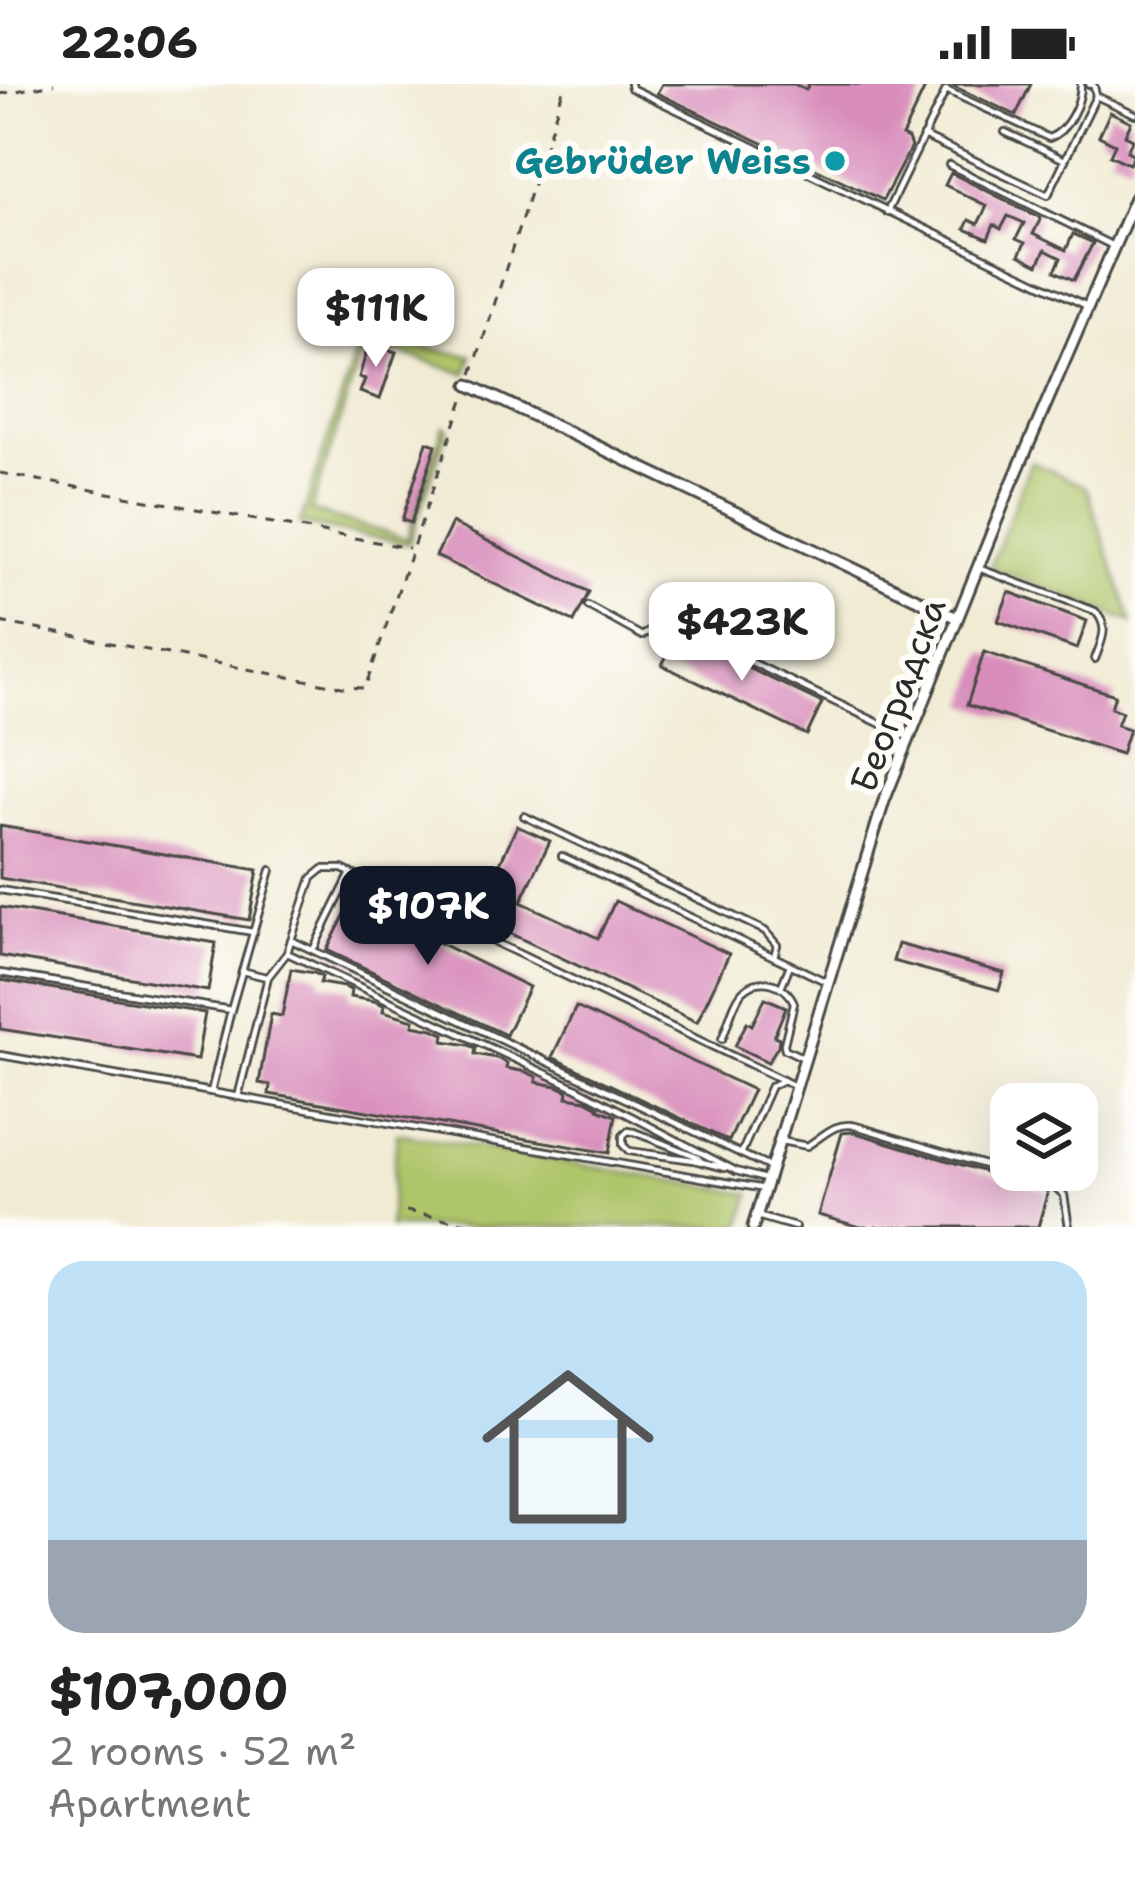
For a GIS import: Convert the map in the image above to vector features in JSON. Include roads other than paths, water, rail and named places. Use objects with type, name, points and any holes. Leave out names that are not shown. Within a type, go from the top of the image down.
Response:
[{"type":"street","name":"Београдска","points":[[755,1221],[884,801],[977,568],[1135,198]]},
{"type":"street","points":[[469,385],[957,618]]},
{"type":"lane","points":[[630,84],[1087,306]]},
{"type":"lane","points":[[886,212],[946,90],[1048,138],[1066,126],[1081,95],[1081,84]]},
{"type":"lane","points":[[923,136],[1048,195],[1096,96],[1089,84]]},
{"type":"lane","points":[[1096,96],[1135,114]]},
{"type":"lane","points":[[1005,132],[1065,160]]},
{"type":"lane","points":[[949,165],[1114,246]]},
{"type":"lane","points":[[977,568],[1095,611],[1105,630],[1095,659]]},
{"type":"lane","points":[[588,606],[642,636],[661,626],[678,627],[908,737]]},
{"type":"lane","points":[[524,816],[764,931],[775,940],[774,957]]},
{"type":"lane","points":[[562,856],[830,983]]},
{"type":"lane","points":[[238,1097],[268,977],[286,953],[312,878],[329,867],[350,872],[797,1087]]},
{"type":"lane","points":[[211,1092],[272,869]]},
{"type":"lane","points":[[313,950],[350,872]]},
{"type":"lane","points":[[0,890],[254,932]]},
{"type":"lane","points":[[291,940],[741,1154],[768,1179]]},
{"type":"lane","points":[[286,953],[577,1088],[736,1172]]},
{"type":"lane","points":[[781,987],[790,964]]},
{"type":"lane","points":[[242,971],[268,977]]},
{"type":"lane","points":[[0,973],[231,1010]]},
{"type":"lane","points":[[722,1039],[741,993],[770,982],[792,995],[794,1003],[785,1049],[806,1059]]},
{"type":"lane","points":[[0,1055],[768,1179]]},
{"type":"lane","points":[[741,1154],[771,1086],[783,1080]]},
{"type":"lane","points":[[780,1141],[807,1146],[836,1125],[856,1126],[1054,1186],[1064,1195],[1069,1227]]},
{"type":"lane","points":[[702,1162],[634,1132],[623,1136],[629,1150],[768,1179]]},
{"type":"lane","points":[[755,1221],[795,1227]]},
{"type":"place","name":"Gebrüder Weiss","points":[[835,161]]}]
